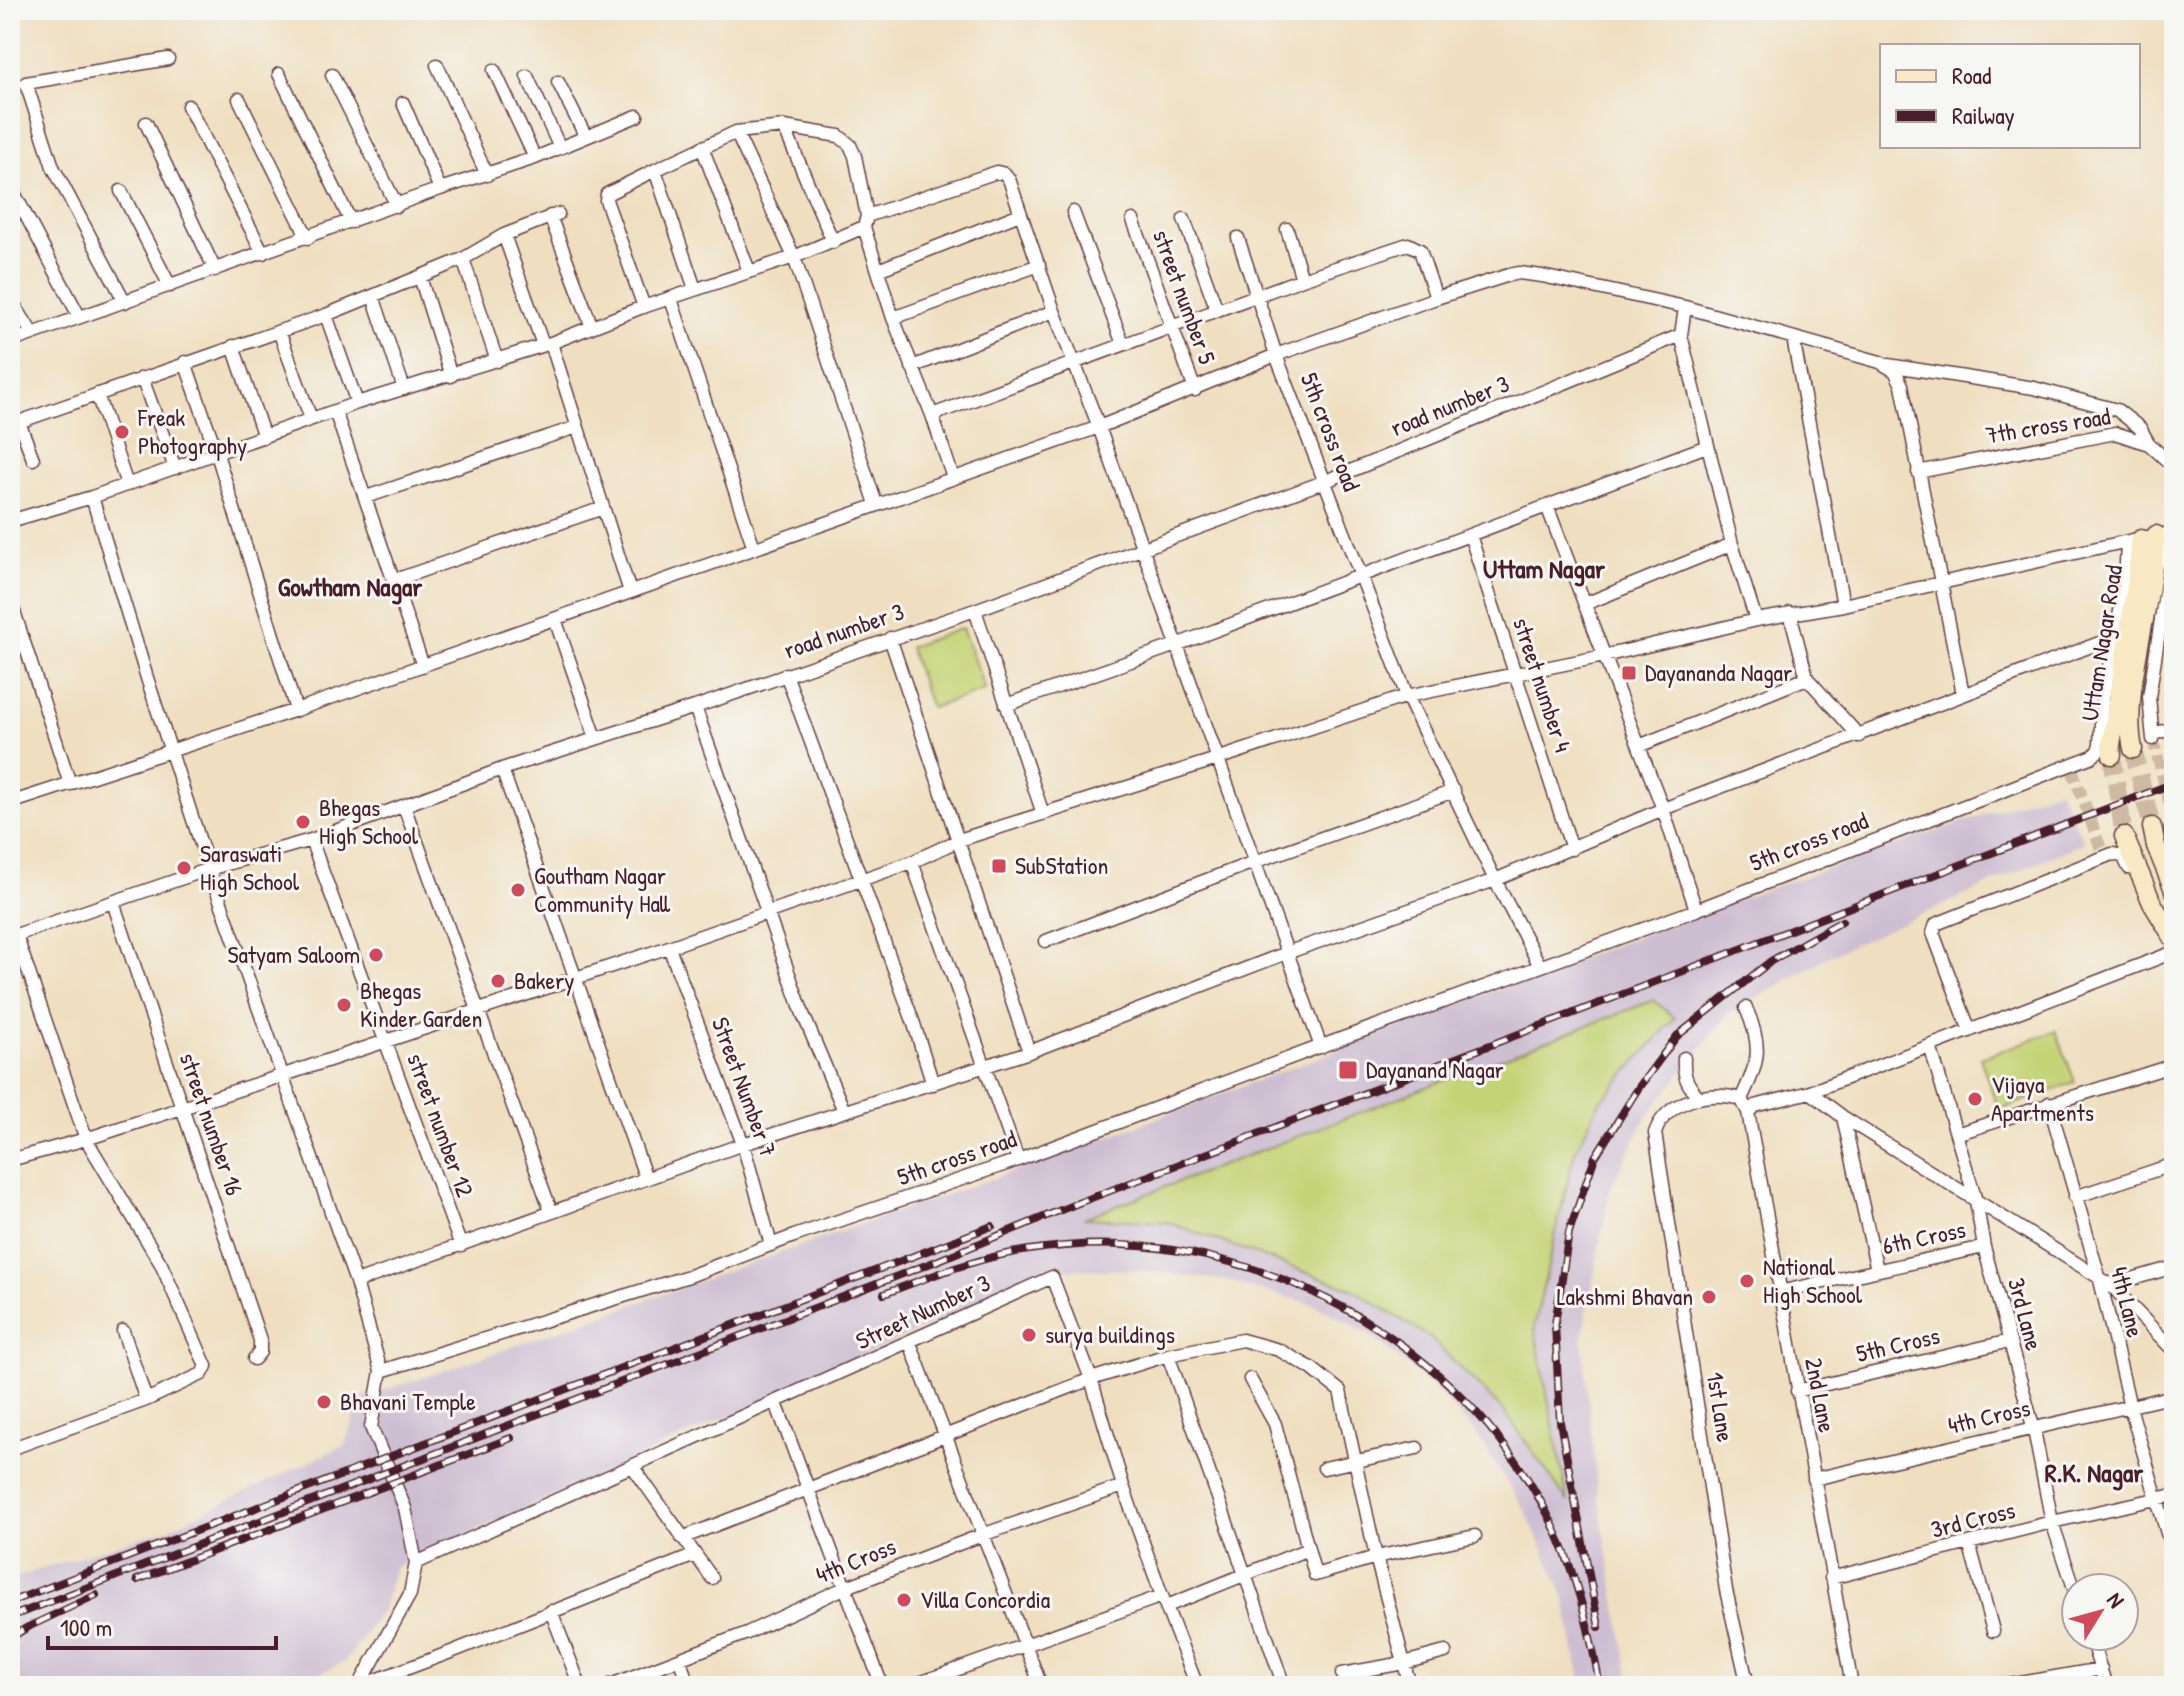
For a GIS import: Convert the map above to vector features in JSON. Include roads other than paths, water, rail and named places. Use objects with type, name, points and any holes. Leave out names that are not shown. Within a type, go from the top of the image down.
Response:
[{"type":"street","points":[[125,302],[53,167],[26,83],[168,59]]},
{"type":"street","points":[[437,65],[487,175]]},
{"type":"street","points":[[494,70],[535,158]]},
{"type":"street","points":[[279,74],[351,222]]},
{"type":"street","points":[[332,75],[397,206]]},
{"type":"street","points":[[527,76],[560,148]]},
{"type":"street","points":[[558,82],[586,137]]},
{"type":"street","points":[[239,99],[308,238]]},
{"type":"street","points":[[403,103],[440,189]]},
{"type":"street","points":[[188,106],[263,253]]},
{"type":"street","points":[[10,342],[535,158],[637,116]]},
{"type":"street","points":[[146,123],[215,270]]},
{"type":"street","points":[[784,127],[833,242]]},
{"type":"street","points":[[644,307],[606,200],[607,194],[736,132],[784,127],[839,136],[850,145],[855,156],[878,270],[953,478]]},
{"type":"street","points":[[736,132],[794,257],[876,504]]},
{"type":"street","points":[[702,147],[749,271]]},
{"type":"street","points":[[655,170],[695,289]]},
{"type":"street","points":[[10,521],[92,497],[357,403],[547,344],[695,289],[794,257],[833,242],[866,221],[997,172],[1005,174],[1143,548],[1321,1047]]},
{"type":"street","points":[[11,187],[79,316]]},
{"type":"street","points":[[121,191],[170,286]]},
{"type":"street","points":[[1073,212],[1123,344]]},
{"type":"street","points":[[878,270],[1020,214]]},
{"type":"street","points":[[33,459],[15,423],[326,315],[463,259],[504,235],[554,215],[592,327]]},
{"type":"street","points":[[1184,219],[1217,310]]},
{"type":"street","name":"street number 5","points":[[1133,220],[1195,390]]},
{"type":"street","points":[[1287,229],[1302,279]]},
{"type":"street","points":[[504,235],[577,427],[630,592]]},
{"type":"street","name":"5th cross road","points":[[1238,238],[1276,355],[1407,696],[1540,966]]},
{"type":"street","points":[[932,415],[1302,279],[1413,244],[1420,250],[1436,298]]},
{"type":"street","points":[[463,259],[497,361]]},
{"type":"street","points":[[893,318],[1039,265]]},
{"type":"street","points":[[10,803],[423,666],[1099,427],[1276,355],[1436,298],[1519,273],[1685,307],[1888,365],[2034,388],[2117,410],[2140,428],[2149,444],[2174,470]]},
{"type":"street","points":[[420,277],[451,376]]},
{"type":"street","points":[[373,296],[404,389]]},
{"type":"street","points":[[10,298],[32,333]]},
{"type":"street","points":[[671,299],[754,548]]},
{"type":"street","points":[[1685,307],[1681,335],[1732,544],[1756,620]]},
{"type":"street","points":[[912,367],[1054,311]]},
{"type":"street","points":[[326,315],[357,403]]},
{"type":"street","points":[[279,331],[311,419]]},
{"type":"street","name":"road number 3","points":[[13,936],[209,869],[311,840],[502,769],[695,707],[975,610],[1326,481],[1681,335]]},
{"type":"street","points":[[1793,338],[1843,605]]},
{"type":"street","points":[[233,346],[264,437]]},
{"type":"street","points":[[185,362],[217,454],[296,710]]},
{"type":"street","points":[[1888,365],[1902,385],[1963,694]]},
{"type":"street","points":[[142,378],[175,468]]},
{"type":"street","points":[[97,394],[127,485]]},
{"type":"street","points":[[335,411],[423,666]]},
{"type":"street","points":[[366,497],[577,427]]},
{"type":"street","name":"7th cross road","points":[[1918,472],[2115,433],[2149,444]]},
{"type":"street","points":[[1006,705],[1361,577],[1707,446]]},
{"type":"street","points":[[92,497],[209,869],[356,1282],[381,1371],[371,1427],[405,1508],[416,1563],[410,1594],[359,1686]]},
{"type":"street","points":[[1547,506],[1663,809],[1696,910]]},
{"type":"street","points":[[395,580],[603,508]]},
{"type":"street","name":"street number 4","points":[[1470,535],[1572,849]]},
{"type":"street","points":[[10,1160],[86,1139],[281,1076],[669,947],[912,862],[959,840],[1407,696],[1604,656],[1756,620],[1941,584],[2153,536]]},
{"type":"street","points":[[356,1282],[743,1144],[1029,1052],[1289,952],[1495,880],[1663,809],[2115,637],[2125,586],[2153,536]]},
{"type":"street","points":[[2153,536],[2168,574],[2152,661],[2149,697],[2153,736],[2174,728]]},
{"type":"street","name":"Uttam Nagar Road","points":[[2133,749],[2131,724],[2137,660],[2151,584],[2153,536]]},
{"type":"street","name":"Uttam Nagar Road","points":[[2112,755],[2136,585],[2153,536]]},
{"type":"street","points":[[1585,604],[1732,544]]},
{"type":"street","points":[[10,599],[70,784]]},
{"type":"street","points":[[975,610],[1043,814]]},
{"type":"street","points":[[1790,613],[1807,678],[1859,736]]},
{"type":"street","points":[[555,619],[596,738]]},
{"type":"street","name":"5th cross road","points":[[381,1371],[692,1275],[1018,1160],[1696,910],[2072,767],[2093,756],[2100,748],[2102,703],[2115,637]]},
{"type":"street","points":[[890,638],[1029,1052]]},
{"type":"street","points":[[786,674],[913,1021],[933,1084]]},
{"type":"street","points":[[1639,746],[1807,678]]},
{"type":"street","points":[[695,707],[803,1014],[844,1111]]},
{"type":"street","points":[[502,769],[646,1179]]},
{"type":"street","points":[[1046,941],[1454,791]]},
{"type":"street","points":[[404,806],[551,1211]]},
{"type":"street","points":[[2174,821],[2171,829],[2174,840]]},
{"type":"street","points":[[2152,827],[2156,846],[2174,890]]},
{"type":"street","points":[[2124,836],[2152,903],[2174,939]]},
{"type":"street","name":"street number 12","points":[[311,840],[461,1246]]},
{"type":"street","points":[[1748,1112],[1755,1106],[1810,1092],[1970,1031],[2174,950],[2143,901],[2123,856],[2102,853],[1936,924],[1933,933],[1970,1031]]},
{"type":"street","points":[[912,862],[1018,1160]]},
{"type":"street","name":"street number 16","points":[[113,902],[260,1340],[260,1352],[254,1359]]},
{"type":"street","points":[[10,1449],[146,1400],[202,1374],[206,1369],[161,1264],[86,1139],[13,936]]},
{"type":"street","name":"Street Number 7","points":[[669,947],[743,1144],[771,1245]]},
{"type":"street","points":[[1684,1058],[1683,1074],[1688,1086],[1699,1097],[1741,1099],[1755,1071],[1758,1046],[1755,1028],[1746,1008]]},
{"type":"street","name":"3rd Lane","points":[[1930,1046],[1976,1201],[1984,1247],[2034,1430],[2052,1522],[2069,1572]]},
{"type":"street","points":[[1956,1134],[2174,1065]]},
{"type":"street","points":[[1810,1092],[1843,1117],[2106,1283],[2174,1351]]},
{"type":"street","name":"1st Lane","points":[[1699,1097],[1680,1104],[1665,1115],[1655,1133],[1726,1590],[1748,1686]]},
{"type":"street","name":"2nd Lane","points":[[1741,1099],[1748,1112],[1852,1686]]},
{"type":"street","name":"4th Lane","points":[[2049,1103],[2075,1197],[2106,1283],[2130,1407],[2174,1557]]},
{"type":"street","points":[[1843,1117],[1877,1270]]},
{"type":"street","points":[[2075,1197],[2174,1164]]},
{"type":"street","name":"6th Cross","points":[[1779,1292],[1984,1247]]},
{"type":"street","points":[[2106,1283],[2174,1267]]},
{"type":"street","name":"Street Number 3","points":[[416,1563],[1052,1277],[1091,1379],[1123,1486],[1197,1686]]},
{"type":"street","points":[[123,1331],[146,1400]]},
{"type":"street","points":[[682,1538],[1091,1379],[1168,1355],[1242,1340],[1279,1350],[1311,1368],[1340,1391],[1376,1557],[1410,1686]]},
{"type":"street","name":"5th Cross","points":[[1797,1391],[2010,1341]]},
{"type":"street","points":[[910,1343],[1041,1686]]},
{"type":"street","points":[[1168,1355],[1284,1686]]},
{"type":"street","points":[[1250,1379],[1275,1424],[1315,1575],[1376,1557],[1475,1536]]},
{"type":"street","name":"4th Cross","points":[[1814,1479],[2174,1396]]},
{"type":"street","points":[[776,1403],[882,1686]]},
{"type":"street","points":[[1324,1468],[1417,1448]]},
{"type":"street","points":[[633,1467],[712,1578]]},
{"type":"street","name":"4th Cross","points":[[608,1686],[747,1633],[844,1588],[1123,1486]]},
{"type":"street","name":"3rd Cross","points":[[1831,1578],[2052,1522],[2174,1495]]},
{"type":"street","points":[[1969,1543],[1993,1631]]},
{"type":"street","points":[[911,1686],[1025,1644],[1244,1576],[1308,1549]]},
{"type":"street","points":[[359,1686],[695,1555]]},
{"type":"street","points":[[551,1611],[580,1686]]},
{"type":"street","points":[[1342,1674],[1445,1652]]},
{"type":"street","points":[[2095,1652],[2106,1686]]},
{"type":"street","points":[[680,1659],[688,1686]]},
{"type":"street","points":[[1983,1686],[2009,1685],[2101,1669]]},
{"type":"tunnel","points":[[2153,739],[2174,821]]},
{"type":"tunnel","points":[[2133,749],[2152,827]]},
{"type":"tunnel","points":[[2112,755],[2124,836]]},
{"type":"tunnel","points":[[2072,769],[2101,849]]},
{"type":"railway","points":[[10,1617],[2174,783]]},
{"type":"railway","points":[[1599,1627],[1560,1422],[1555,1324],[1569,1232],[1595,1157],[1639,1087],[1677,1036],[1771,961],[1842,921]]},
{"type":"railway","points":[[10,1602],[992,1226]]},
{"type":"railway","points":[[884,1294],[955,1268],[1010,1253],[1106,1245],[1183,1252],[1258,1270],[1329,1300],[1395,1340],[1454,1389],[1505,1447],[1547,1513],[1566,1555],[1586,1620],[1600,1686]]},
{"type":"railway","points":[[137,1580],[511,1438]]},
{"type":"railway","points":[[10,1638],[96,1595]]},
{"type":"place","name":"Freak Photography","points":[[122,432]]},
{"type":"place","name":"Dayananda Nagar","points":[[1629,673]]},
{"type":"place","name":"Bhegas High School","points":[[303,822]]},
{"type":"place","name":"SubStation","points":[[999,866]]},
{"type":"place","name":"Saraswati High School","points":[[184,868]]},
{"type":"place","name":"Goutham Nagar Community Hall","points":[[518,890]]},
{"type":"place","name":"Satyam Saloom","points":[[376,955]]},
{"type":"place","name":"Bakery","points":[[498,981]]},
{"type":"place","name":"Bhegas Kinder Garden","points":[[344,1005]]},
{"type":"place","name":"Dayanand Nagar","points":[[1348,1070]]},
{"type":"place","name":"Vijaya Apartments","points":[[1975,1099]]},
{"type":"place","name":"National High School","points":[[1747,1281]]},
{"type":"place","name":"Lakshmi Bhavan","points":[[1709,1297]]},
{"type":"place","name":"surya buildings","points":[[1029,1335]]},
{"type":"place","name":"Bhavani Temple","points":[[324,1402]]},
{"type":"place","name":"Villa Concordia","points":[[904,1600]]},
{"type":"district","name":"Uttam Nagar","points":[[1544,569]]},
{"type":"district","name":"Gowtham Nagar","points":[[350,587]]},
{"type":"district","name":"R.K. Nagar","points":[[2094,1473]]}]
